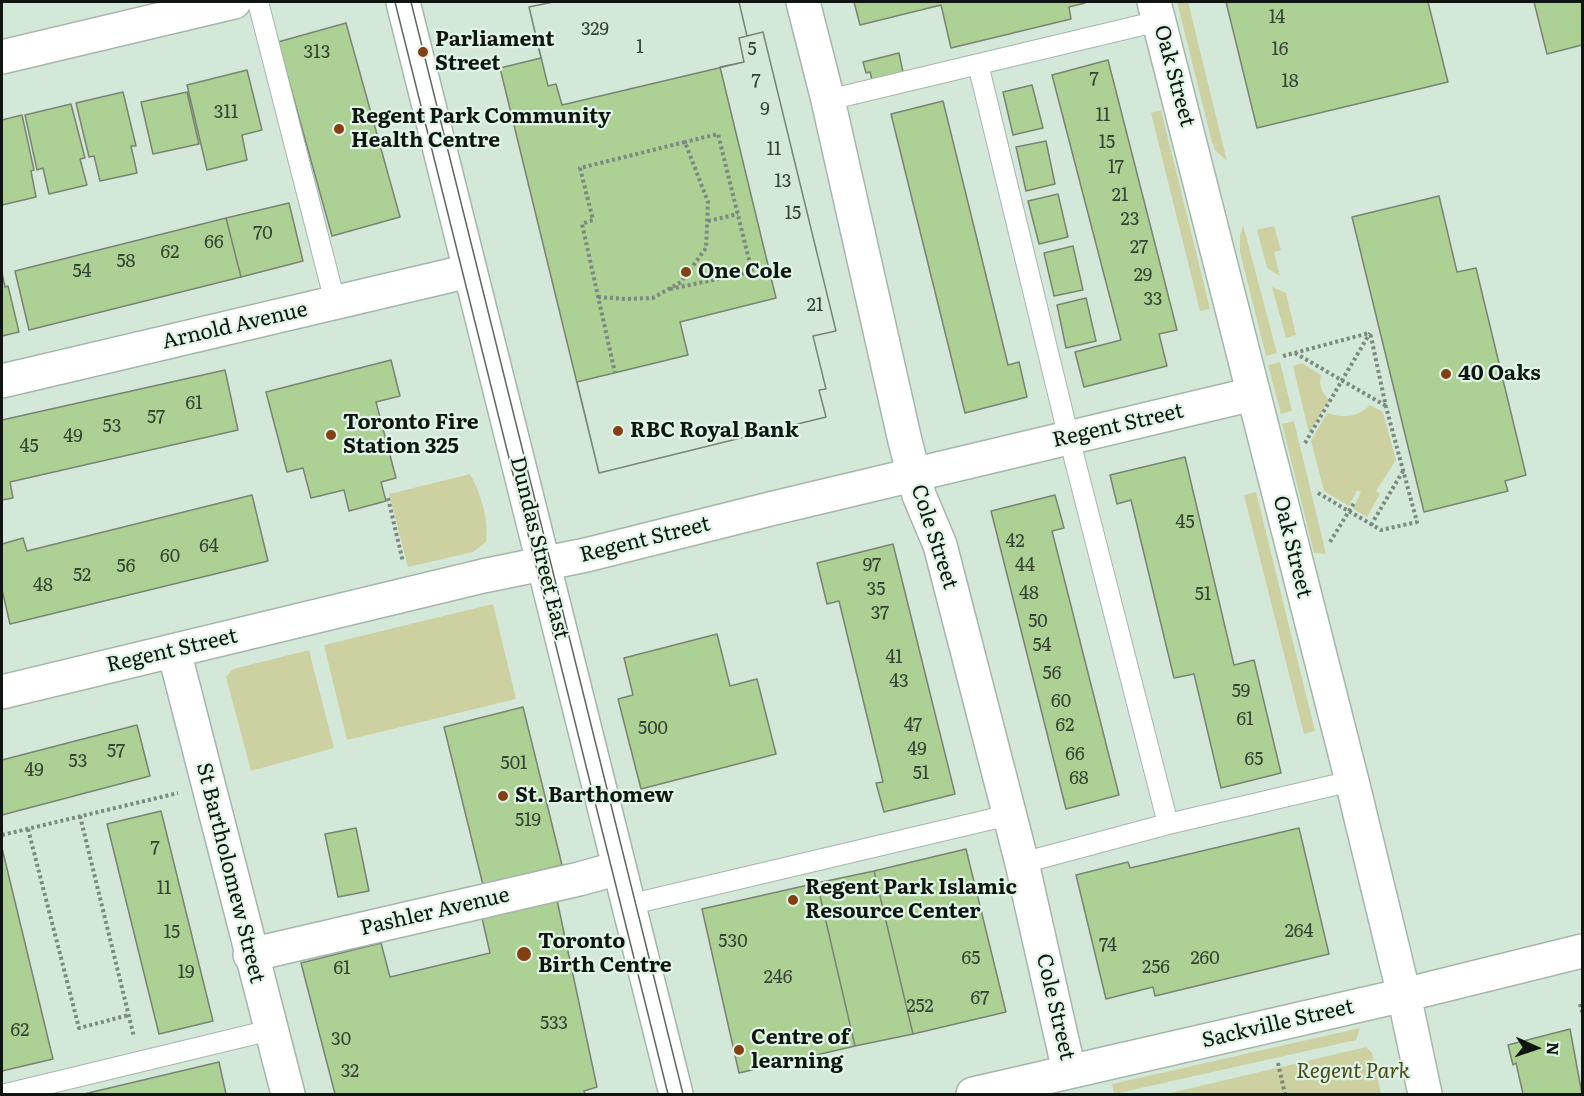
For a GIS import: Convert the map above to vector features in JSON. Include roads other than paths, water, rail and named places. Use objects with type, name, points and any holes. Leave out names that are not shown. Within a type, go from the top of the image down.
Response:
[{"type":"street","points":[[2,57],[159,10],[234,2]]},
{"type":"street","name":"Dundas Street East","points":[[404,2],[469,271],[676,1095]]},
{"type":"street","name":"Cole Street","points":[[803,2],[828,100],[914,475],[919,495],[940,545],[1022,863],[1069,1071]]},
{"type":"street","name":"Oak Street","points":[[1157,11],[1352,781],[1404,995],[1425,1095]]},
{"type":"street","name":"Arnold Avenue","points":[[2,381],[469,271]]},
{"type":"street","name":"Regent Street","points":[[2,692],[1253,394]]},
{"type":"street","name":"St Bartholomew Street","points":[[174,651],[250,955],[288,1095]]},
{"type":"street","name":"Pashler Avenue","points":[[250,955],[568,882],[619,868]]},
{"type":"street","name":"Sackville Street","points":[[973,1095],[1404,995],[1582,951]]},
{"type":"lane","points":[[258,2],[335,302]]},
{"type":"lane","points":[[828,100],[978,64],[1157,11]]},
{"type":"lane","points":[[978,64],[1069,438],[1168,824]]},
{"type":"lane","points":[[1022,863],[1168,824],[1352,781]]},
{"type":"lane","points":[[628,905],[1009,815]]},
{"type":"lane","points":[[6,1095],[270,1030]]},
{"type":"tram line","points":[[395,2],[668,1094]]},
{"type":"tram line","points":[[411,2],[683,1094]]},
{"type":"place","name":"Parliament Street","points":[[423,52]]},
{"type":"place","name":"Regent Park Community Health Centre","points":[[339,129]]},
{"type":"place","name":"One Cole","points":[[686,272]]},
{"type":"place","name":"40 Oaks","points":[[1446,374]]},
{"type":"place","name":"RBC Royal Bank","points":[[618,431]]},
{"type":"place","name":"Toronto Fire Station 325","points":[[331,435]]},
{"type":"place","name":"St. Barthomew","points":[[503,796]]},
{"type":"place","name":"Regent Park Islamic Resource Center","points":[[793,900]]},
{"type":"place","name":"Toronto Birth Centre","points":[[524,954]]},
{"type":"place","name":"Centre of learning","points":[[739,1050]]},
{"type":"park label","name":"Regent Park","points":[[1353,1072]]}]
